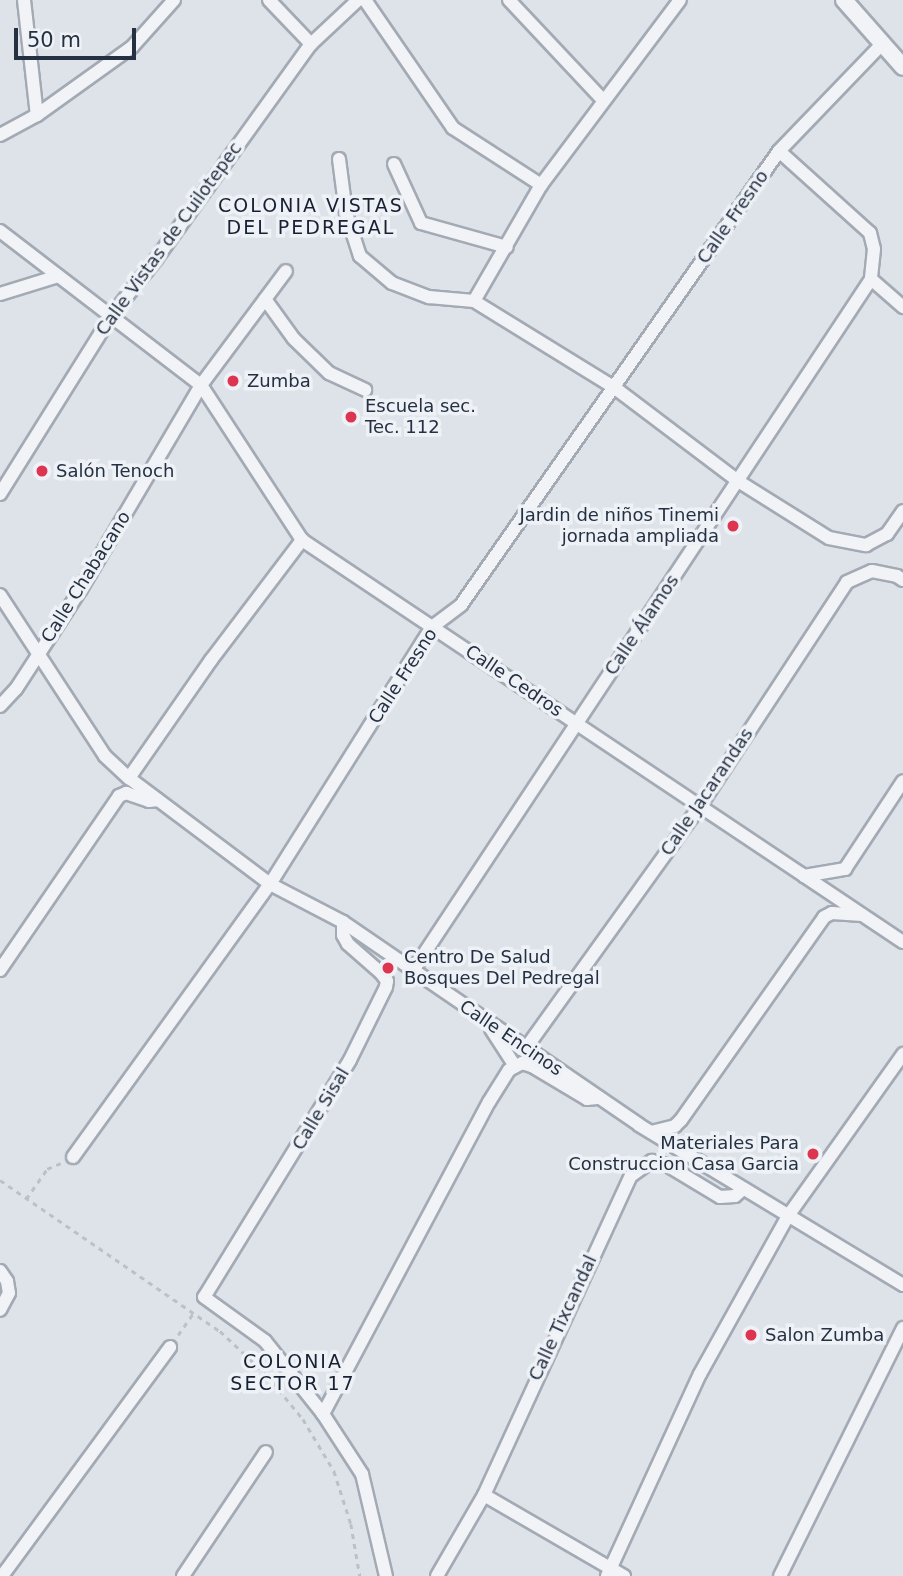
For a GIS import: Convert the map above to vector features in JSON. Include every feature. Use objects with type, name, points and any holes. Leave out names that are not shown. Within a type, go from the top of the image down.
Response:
[{"type":"street","points":[[24,0],[37,115]]},
{"type":"street","points":[[0,135],[37,115],[132,47],[174,0]]},
{"type":"street","points":[[269,0],[311,44]]},
{"type":"street","name":"Calle Vistas de Cuilotepec","points":[[0,494],[112,315],[157,258],[311,44],[358,0]]},
{"type":"street","points":[[365,0],[453,128],[541,185]]},
{"type":"street","points":[[509,0],[602,99]]},
{"type":"street","points":[[844,0],[881,45],[901,61]]},
{"type":"street","points":[[474,301],[541,185],[677,1]]},
{"type":"street","name":"Calle Fresno","points":[[73,1157],[270,884],[432,627],[461,606],[779,151],[881,45]]},
{"type":"street","points":[[779,151],[870,233],[874,249],[871,279],[903,307]]},
{"type":"street","points":[[339,159],[346,212],[359,256],[392,284],[429,297],[474,301],[615,388],[738,481],[829,538],[866,545],[887,534],[903,510]]},
{"type":"street","points":[[394,164],[421,223],[507,247]]},
{"type":"street","name":"Calle Cedros","points":[[0,231],[201,385],[302,540],[903,942]]},
{"type":"street","name":"Calle Chabacano","points":[[0,706],[16,689],[81,589],[201,385],[286,271]]},
{"type":"street","points":[[0,294],[58,276]]},
{"type":"street","name":"Calle Álamos","points":[[412,972],[871,279]]},
{"type":"street","points":[[265,299],[294,339],[329,373],[365,390]]},
{"type":"street","points":[[129,778],[211,660],[302,540]]},
{"type":"street","name":"Calle Jacarandas","points":[[526,1048],[700,806],[847,582],[872,570],[903,580]]},
{"type":"street","name":"Calle Encinos","points":[[0,595],[105,756],[129,778],[270,884],[343,922],[412,972],[651,1132],[903,1286]]},
{"type":"street","points":[[804,876],[845,869],[903,781]]},
{"type":"street","points":[[0,970],[119,796],[126,793],[149,801],[159,800]]},
{"type":"street","points":[[651,1132],[675,1126],[681,1120],[824,917],[832,914],[862,915]]},
{"type":"street","name":"Calle Sisal","points":[[323,1414],[265,1341],[204,1297],[350,1060],[386,988],[387,981],[381,973],[348,944],[343,935],[343,922]]},
{"type":"street","points":[[485,1021],[515,1066]]},
{"type":"street","points":[[609,1572],[700,1374],[788,1216],[903,1054]]},
{"type":"street","points":[[386,1576],[362,1474],[323,1414],[489,1102],[509,1070],[522,1063],[587,1099],[601,1098]]},
{"type":"street","name":"Calle Tixcandal","points":[[437,1576],[484,1495],[631,1175],[652,1161],[667,1165],[720,1197],[735,1196],[743,1189]]},
{"type":"street","points":[[0,1271],[8,1281],[9,1293],[0,1310]]},
{"type":"street","points":[[780,1576],[903,1328]]},
{"type":"street","points":[[2,1576],[170,1346]]},
{"type":"street","points":[[183,1576],[266,1452]]},
{"type":"street","points":[[484,1495],[609,1572],[624,1576]]},
{"type":"path","points":[[26,1199],[47,1169],[73,1157]]},
{"type":"path","points":[[0,1180],[194,1313],[220,1332],[266,1374],[318,1441],[334,1471],[346,1504],[360,1576]]},
{"type":"path","points":[[170,1346],[194,1313]]},
{"type":"place","name":"Zumba","points":[[233,381]]},
{"type":"place","name":"Escuela sec. Tec. 112","points":[[351,417]]},
{"type":"place","name":"Salón Tenoch","points":[[42,471]]},
{"type":"place","name":"Jardin de niños Tinemi jornada ampliada","points":[[733,526]]},
{"type":"place","name":"Centro De Salud Bosques Del Pedregal","points":[[388,968]]},
{"type":"place","name":"Materiales Para Construccion Casa Garcia","points":[[813,1154]]},
{"type":"place","name":"Salon Zumba","points":[[751,1335]]},
{"type":"district","name":"COLONIA VISTAS DEL PEDREGAL","points":[[311,217]]},
{"type":"district","name":"COLONIA SECTOR 17","points":[[293,1373]]}]
